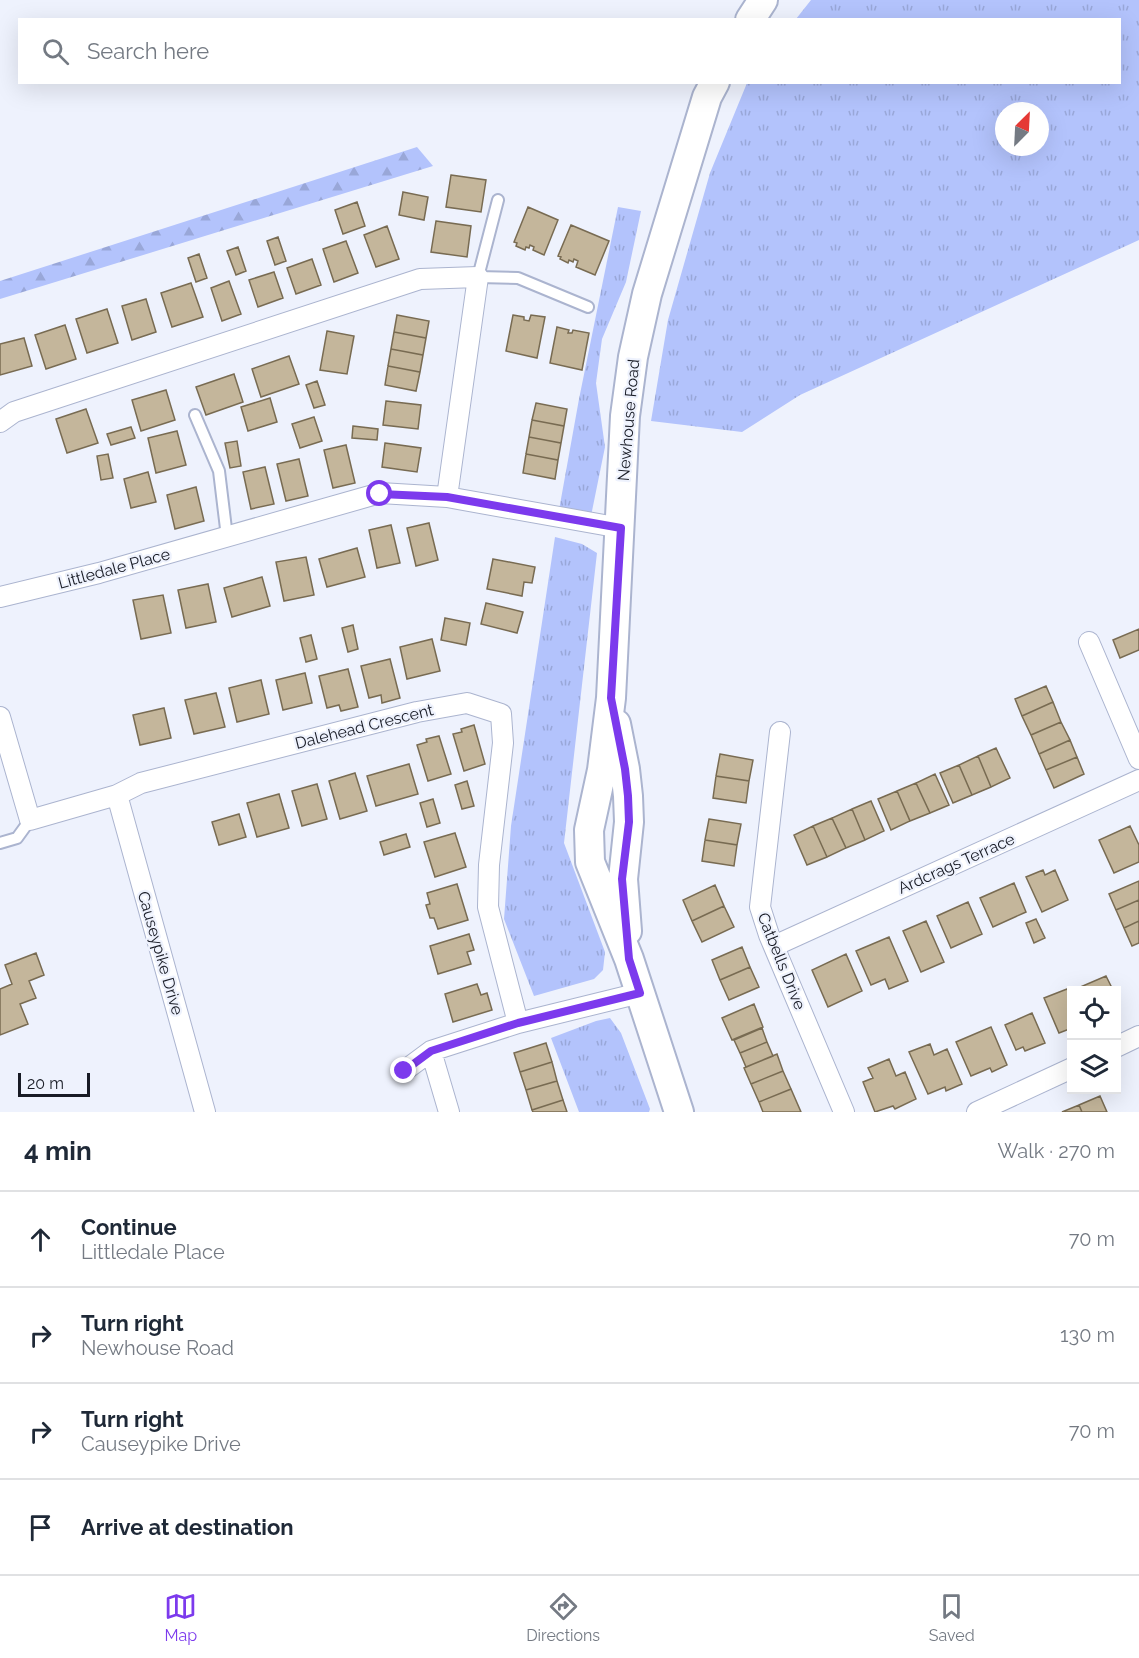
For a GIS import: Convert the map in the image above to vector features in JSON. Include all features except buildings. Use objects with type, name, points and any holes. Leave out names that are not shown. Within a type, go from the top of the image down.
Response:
[{"type":"street","points":[[751,18],[763,0]]},
{"type":"street","name":"Newhouse Road","points":[[679,1112],[629,959],[593,870],[588,848],[589,830],[602,770],[611,698],[626,416],[633,357],[647,294],[707,97],[714,84]]},
{"type":"street","points":[[0,422],[14,412],[420,279],[478,277],[447,497]]},
{"type":"street","name":"Littledale Place","points":[[0,597],[99,573],[380,494],[447,497],[621,528]]},
{"type":"street","points":[[1089,642],[1139,759]]},
{"type":"street","name":"Newhouse Road","points":[[611,698],[628,796],[629,822],[622,879],[629,959]]},
{"type":"street","name":"Dalehead Crescent","points":[[30,820],[117,795],[141,783],[417,712],[467,703],[501,714],[503,743],[489,865],[488,907],[518,1023]]},
{"type":"street","points":[[0,717],[30,820]]},
{"type":"street","name":"Catbells Drive","points":[[780,732],[760,907],[774,946],[844,1112]]},
{"type":"street","name":"Ardcrags Terrace","points":[[774,946],[1139,780]]},
{"type":"street","name":"Causeypike Drive","points":[[117,795],[205,1112]]},
{"type":"street","points":[[404,1071],[431,1051],[518,1023],[640,993]]},
{"type":"street","points":[[1121,1045],[1139,1036]]},
{"type":"street","points":[[431,1051],[449,1112]]},
{"type":"street","points":[[976,1112],[1067,1070]]},
{"type":"lane","points":[[498,200],[478,277],[518,278],[588,307]]},
{"type":"lane","points":[[195,415],[219,471],[228,537]]},
{"type":"lane","points":[[0,843],[17,838],[30,820]]},
{"type":"green space","points":[[811,0],[1139,0],[1139,240],[800,395],[742,432],[651,421],[668,320],[710,173],[747,84],[1121,84],[1121,18],[797,18]]},
{"type":"green space","points":[[417,147],[433,166],[0,299],[0,281]]},
{"type":"green space","points":[[618,207],[641,211],[626,282],[602,339],[596,383],[605,447],[591,516],[559,510]]},
{"type":"green space","points":[[555,537],[582,544],[597,553],[564,843],[605,952],[603,970],[594,979],[534,996],[504,919],[511,826]]},
{"type":"green space","points":[[610,1018],[621,1033],[650,1109],[649,1112],[579,1112],[551,1038]]},
{"type":"route","points":[[380,494],[447,497],[621,528],[611,698],[628,796],[629,822],[622,879],[629,959],[640,993],[518,1023],[431,1051],[404,1071]]}]
